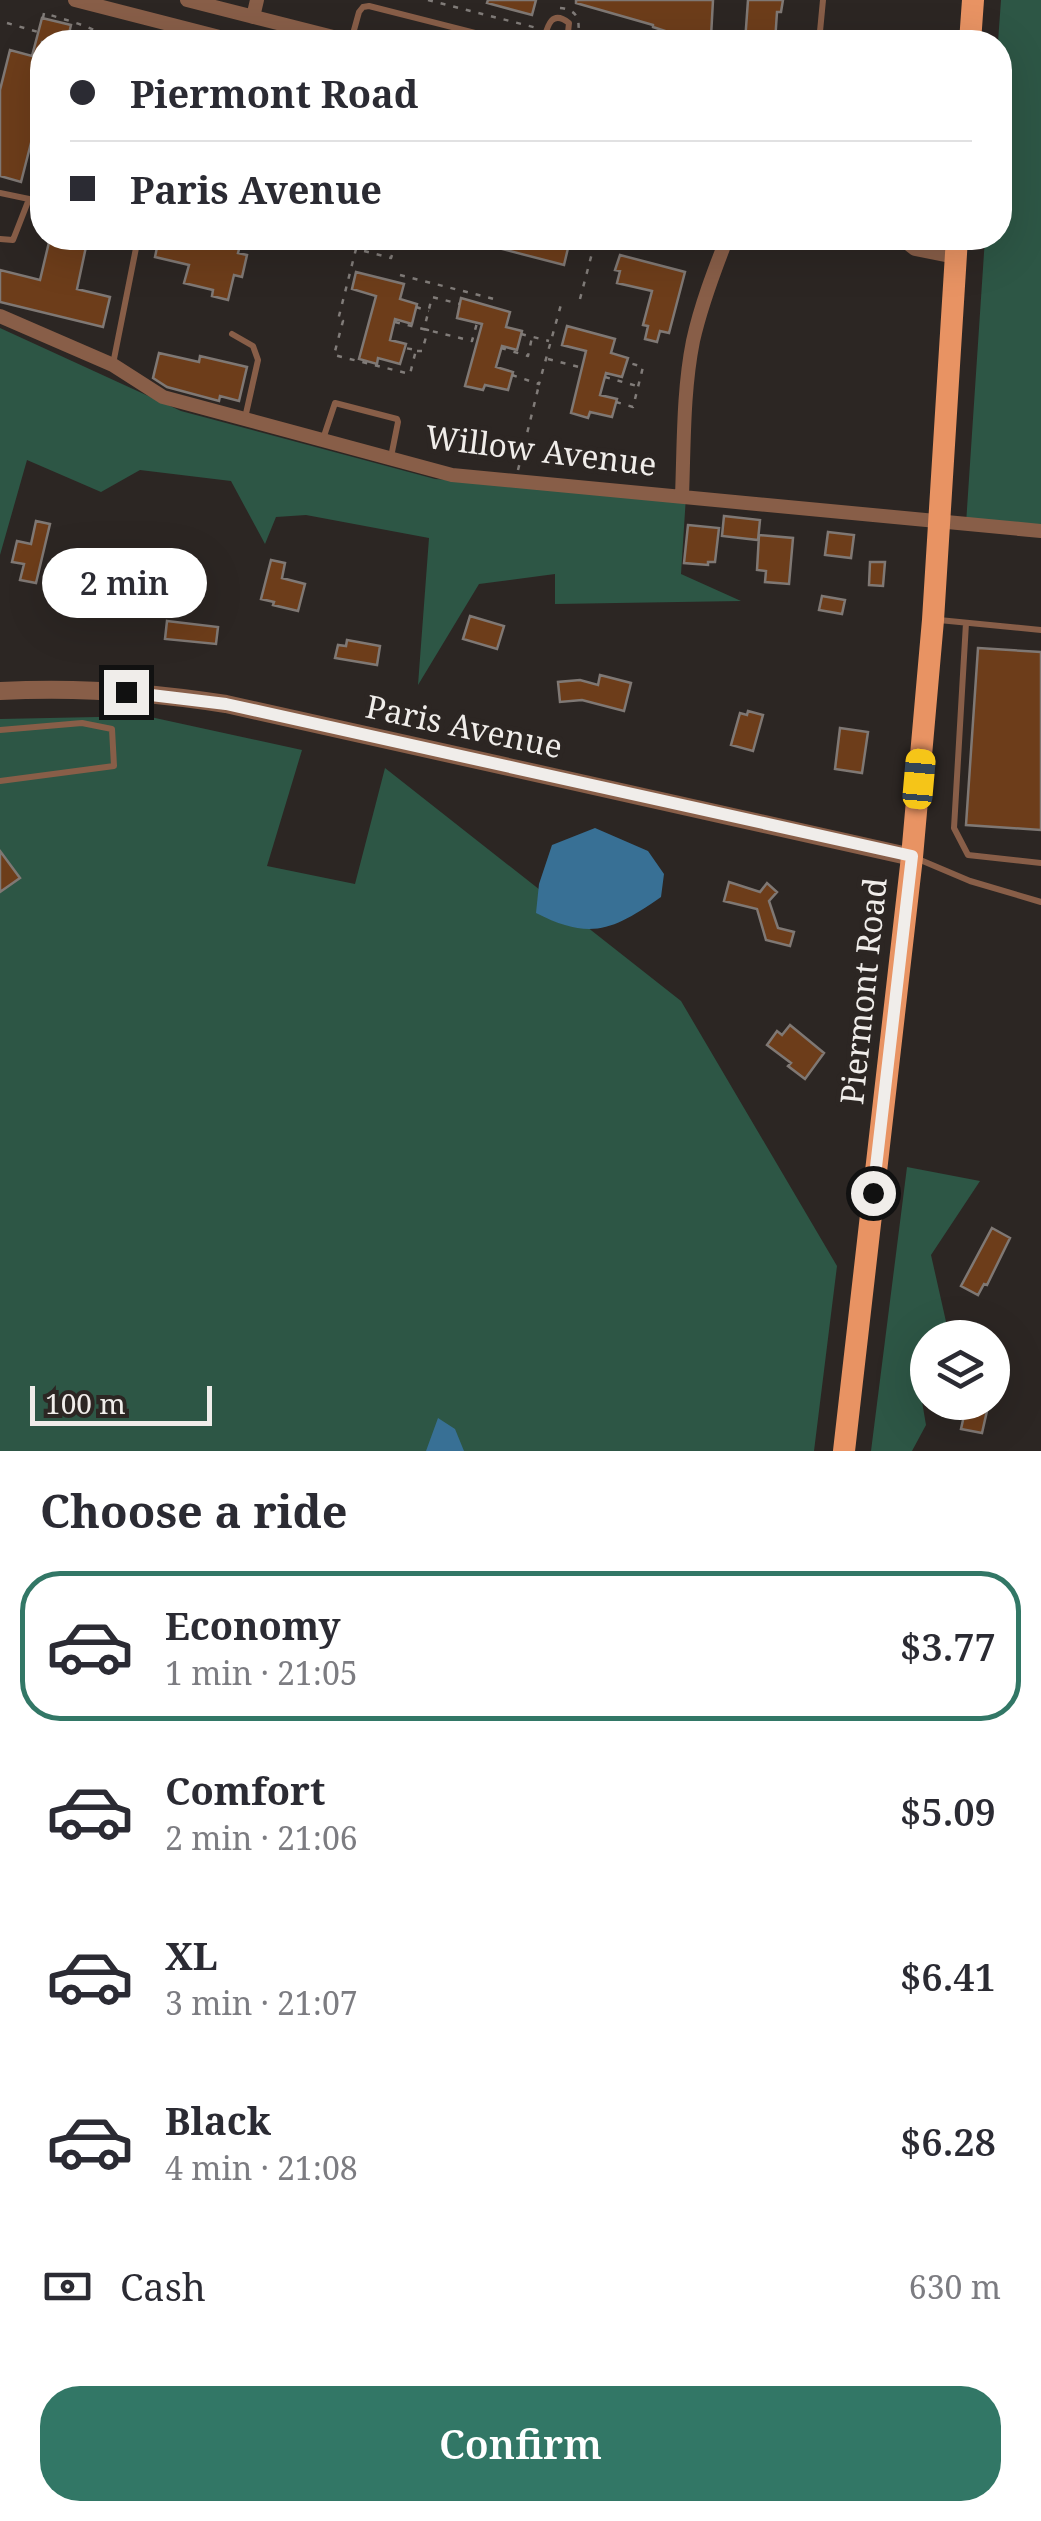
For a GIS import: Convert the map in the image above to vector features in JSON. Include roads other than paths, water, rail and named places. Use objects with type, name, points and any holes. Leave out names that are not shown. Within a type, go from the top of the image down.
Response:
[{"type":"main road","points":[[971,30],[972,0]]},
{"type":"main road","name":"Piermont Road","points":[[844,1451],[912,856],[933,620],[956,250]]},
{"type":"street","points":[[75,0],[192,30]]},
{"type":"street","points":[[187,0],[304,30]]},
{"type":"street","points":[[253,17],[258,0]]},
{"type":"street","points":[[682,496],[688,371],[701,310],[722,250]]},
{"type":"street","name":"Willow Avenue","points":[[0,316],[112,365],[162,397],[452,475],[1041,531]]},
{"type":"street","name":"Paris Avenue","points":[[0,691],[94,689],[226,704],[912,856]]},
{"type":"lane","points":[[820,30],[823,0]]},
{"type":"lane","points":[[355,30],[363,6],[464,30]]},
{"type":"lane","points":[[546,30],[552,19],[564,18],[570,30]]},
{"type":"lane","points":[[0,193],[28,199],[13,240],[0,239]]},
{"type":"lane","points":[[112,365],[136,250]]},
{"type":"lane","points":[[232,334],[253,346],[258,360],[245,419]]},
{"type":"lane","points":[[322,440],[332,404],[350,407],[397,420],[390,458]]},
{"type":"lane","points":[[933,620],[1041,630]]},
{"type":"lane","points":[[966,623],[954,828],[968,855],[1041,863]]},
{"type":"lane","points":[[0,730],[82,723],[112,730],[114,766],[0,781]]},
{"type":"lane","points":[[912,856],[970,881],[1041,902]]},
{"type":"water","points":[[595,828],[648,851],[664,874],[661,897],[629,917],[601,928],[572,927],[536,913],[539,884],[552,845]]},
{"type":"water","points":[[438,1418],[455,1429],[464,1451],[426,1451]]}]
